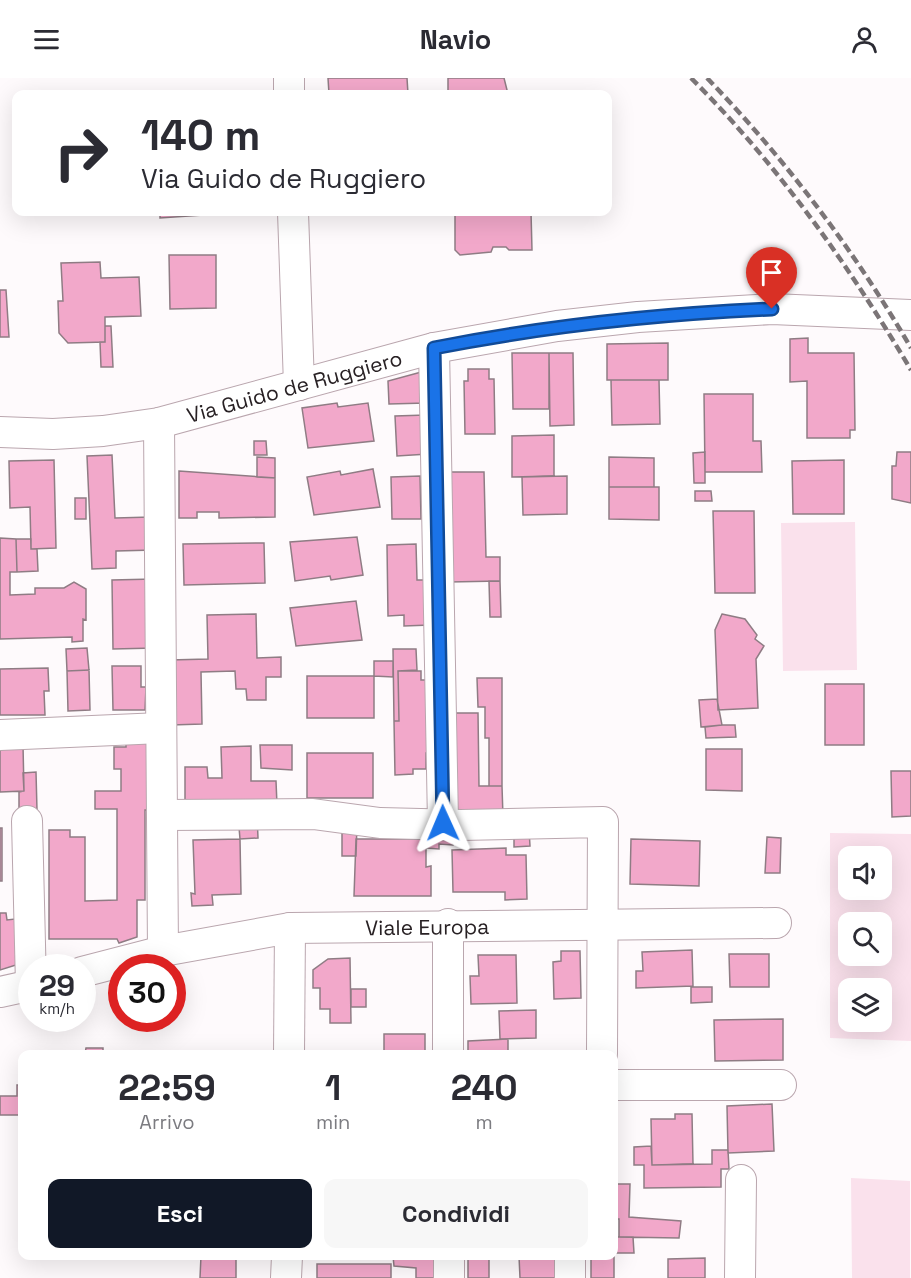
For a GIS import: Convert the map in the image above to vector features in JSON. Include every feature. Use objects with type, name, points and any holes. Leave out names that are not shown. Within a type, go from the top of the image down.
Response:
[{"type":"street","points":[[293,216],[299,385]]},
{"type":"street","name":"Via Guido de Ruggiero","points":[[0,432],[53,434],[103,431],[159,423],[434,348],[557,326],[704,312],[772,309],[911,315]]},
{"type":"street","points":[[434,348],[443,823]]},
{"type":"street","points":[[159,423],[163,951]]},
{"type":"street","points":[[0,735],[162,728]]},
{"type":"street","points":[[162,815],[314,814],[380,823],[461,825],[603,822],[602,1050]]},
{"type":"street","points":[[27,821],[30,954]]},
{"type":"street","name":"Viale Europa","points":[[96,968],[163,951],[290,928],[448,924],[776,923]]},
{"type":"street","points":[[448,924],[448,1050]]},
{"type":"street","points":[[289,1050],[290,928]]},
{"type":"street","points":[[0,992],[18,988]]},
{"type":"street","points":[[618,1085],[781,1085]]},
{"type":"street","points":[[740,1278],[741,1180]]},
{"type":"street","points":[[286,1260],[286,1278]]},
{"type":"street","points":[[449,1260],[450,1278]]},
{"type":"street","points":[[570,1260],[570,1278]]},
{"type":"shaded area","points":[[855,522],[857,670],[783,671],[781,523]]},
{"type":"shaded area","points":[[830,833],[911,834],[911,1041],[830,1038]]},
{"type":"shaded area","points":[[851,1178],[910,1181],[910,1278],[852,1278]]},
{"type":"building","points":[[328,78],[407,78],[408,90],[329,90]]},
{"type":"building","points":[[448,78],[504,78],[507,90],[448,90]]},
{"type":"building","points":[[160,216],[189,216],[160,218]]},
{"type":"building","points":[[455,216],[531,216],[532,250],[493,247],[491,252],[460,255],[455,250]]},
{"type":"building","points":[[169,255],[216,255],[216,308],[170,309]]},
{"type":"building","points":[[100,262],[101,278],[139,277],[141,316],[105,317],[105,342],[68,343],[59,333],[58,301],[63,301],[61,263]]},
{"type":"building","points":[[0,290],[6,290],[9,337],[0,337]]},
{"type":"building","points":[[105,326],[111,326],[113,367],[101,367],[100,342],[105,342]]},
{"type":"building","points":[[808,338],[808,353],[854,353],[855,430],[850,430],[850,438],[807,438],[807,381],[790,382],[790,339]]},
{"type":"building","points":[[668,343],[668,380],[607,380],[607,344]]},
{"type":"building","points":[[512,353],[549,353],[549,409],[513,409]]},
{"type":"building","points":[[549,353],[573,353],[574,425],[550,426]]},
{"type":"building","points":[[468,369],[489,369],[489,379],[494,379],[495,434],[465,434],[464,381],[468,381]]},
{"type":"building","points":[[425,371],[426,403],[389,404],[388,381]]},
{"type":"building","points":[[611,380],[659,380],[660,424],[612,425]]},
{"type":"building","points":[[704,394],[753,394],[753,441],[761,441],[762,472],[705,472]]},
{"type":"building","points":[[337,403],[338,407],[368,403],[374,441],[308,448],[302,408]]},
{"type":"building","points":[[426,415],[428,454],[397,456],[395,416]]},
{"type":"building","points":[[554,435],[554,476],[512,477],[512,436]]},
{"type":"building","points":[[254,441],[266,441],[267,455],[254,455]]},
{"type":"building","points":[[705,452],[705,483],[694,483],[693,453]]},
{"type":"building","points":[[897,452],[911,452],[911,503],[892,499],[892,466],[896,466]]},
{"type":"building","points":[[112,455],[115,518],[151,517],[154,550],[116,551],[116,568],[92,569],[87,456]]},
{"type":"building","points":[[257,457],[275,458],[275,478],[257,477]]},
{"type":"building","points":[[609,457],[654,458],[654,487],[609,487]]},
{"type":"building","points":[[54,460],[56,548],[31,549],[30,507],[10,508],[9,461]]},
{"type":"building","points":[[844,460],[844,514],[793,514],[792,461]]},
{"type":"building","points":[[373,469],[380,507],[314,515],[307,477],[340,471],[341,475]]},
{"type":"building","points":[[179,471],[275,478],[275,517],[219,518],[219,512],[197,512],[197,518],[179,518]]},
{"type":"building","points":[[450,472],[484,472],[486,557],[500,557],[500,581],[449,582]]},
{"type":"building","points":[[420,476],[421,519],[392,519],[391,477]]},
{"type":"building","points":[[567,476],[567,514],[523,515],[522,477]]},
{"type":"building","points":[[609,487],[659,487],[659,520],[609,519]]},
{"type":"building","points":[[695,491],[711,491],[712,501],[695,501]]},
{"type":"building","points":[[75,498],[86,498],[86,519],[75,519]]},
{"type":"building","points":[[713,511],[754,511],[755,593],[715,593]]},
{"type":"building","points":[[357,537],[363,575],[331,580],[330,576],[295,581],[290,542]]},
{"type":"building","points":[[0,538],[16,539],[17,572],[10,572],[10,595],[35,594],[35,588],[64,588],[74,582],[86,589],[83,641],[72,642],[72,637],[0,639]]},
{"type":"building","points":[[16,539],[31,539],[31,549],[37,549],[38,571],[17,572]]},
{"type":"building","points":[[264,543],[265,583],[184,585],[183,544]]},
{"type":"building","points":[[416,544],[417,580],[429,580],[430,625],[404,626],[404,615],[388,616],[387,545]]},
{"type":"building","points":[[154,579],[155,648],[113,649],[112,580]]},
{"type":"building","points":[[489,581],[500,581],[501,617],[490,617]]},
{"type":"building","points":[[356,601],[362,640],[296,646],[290,608]]},
{"type":"building","points":[[256,614],[257,658],[281,657],[281,677],[266,677],[266,700],[247,700],[246,689],[236,689],[235,671],[201,672],[202,724],[171,725],[170,660],[208,659],[207,615]]},
{"type":"building","points":[[722,614],[745,619],[757,635],[755,639],[764,646],[756,659],[758,708],[718,710],[715,630]]},
{"type":"building","points":[[87,648],[89,670],[67,671],[66,649]]},
{"type":"building","points":[[393,649],[416,649],[417,670],[398,671],[399,721],[394,721]]},
{"type":"building","points":[[374,661],[393,661],[393,677],[374,676]]},
{"type":"building","points":[[112,666],[141,666],[141,687],[146,687],[145,710],[113,710]]},
{"type":"building","points":[[48,668],[49,691],[44,691],[45,715],[0,715],[0,669]]},
{"type":"building","points":[[89,670],[90,710],[68,711],[67,671]]},
{"type":"building","points":[[398,671],[421,671],[421,680],[431,680],[432,753],[426,753],[426,769],[413,769],[413,774],[395,775],[394,721],[399,721]]},
{"type":"building","points":[[307,676],[374,676],[374,718],[307,718]]},
{"type":"building","points":[[477,678],[502,678],[502,786],[489,786],[489,738],[485,738],[485,707],[478,707]]},
{"type":"building","points":[[825,684],[864,684],[864,745],[825,745]]},
{"type":"building","points":[[717,699],[722,725],[701,727],[699,700]]},
{"type":"building","points":[[453,713],[478,713],[479,786],[502,786],[503,817],[453,817]]},
{"type":"building","points":[[735,725],[736,737],[706,738],[705,727]]},
{"type":"building","points":[[126,741],[151,741],[151,810],[145,810],[145,900],[137,900],[137,937],[119,943],[117,939],[49,939],[49,830],[70,830],[70,837],[85,837],[85,901],[117,900],[117,809],[95,809],[95,791],[121,791],[121,769],[114,769],[114,747],[126,747]]},
{"type":"building","points":[[23,745],[24,791],[0,792],[0,746]]},
{"type":"building","points":[[260,745],[292,745],[292,770],[261,768]]},
{"type":"building","points":[[251,746],[251,781],[276,781],[277,805],[185,806],[185,767],[207,767],[208,778],[222,778],[221,747]]},
{"type":"building","points":[[706,749],[742,749],[742,791],[706,790]]},
{"type":"building","points":[[307,753],[373,753],[373,798],[307,798]]},
{"type":"building","points":[[891,771],[911,771],[911,816],[892,817]]},
{"type":"building","points":[[36,772],[37,810],[19,810],[19,792],[24,791],[23,773]]},
{"type":"building","points":[[257,814],[258,838],[240,839],[239,827]]},
{"type":"building","points":[[342,822],[357,824],[356,856],[342,856]]},
{"type":"building","points":[[0,828],[2,828],[2,881],[0,881]]},
{"type":"building","points":[[452,829],[453,845],[439,844],[439,849],[426,848],[426,839]]},
{"type":"building","points":[[529,829],[530,846],[514,847],[514,830]]},
{"type":"building","points":[[767,837],[781,838],[780,873],[765,873]]},
{"type":"building","points":[[240,839],[241,894],[212,895],[213,905],[192,906],[191,893],[195,894],[193,840]]},
{"type":"building","points":[[356,839],[426,839],[426,867],[431,866],[431,896],[354,896]]},
{"type":"building","points":[[631,839],[700,841],[699,886],[630,884]]},
{"type":"building","points":[[506,848],[506,855],[526,855],[527,899],[505,900],[505,892],[453,892],[452,850]]},
{"type":"building","points":[[0,913],[6,913],[7,920],[15,919],[16,965],[0,970]]},
{"type":"building","points":[[692,950],[693,986],[636,988],[636,971],[643,971],[642,952]]},
{"type":"building","points":[[561,951],[580,951],[581,998],[554,999],[553,962],[561,961]]},
{"type":"building","points":[[729,954],[769,954],[769,987],[730,987]]},
{"type":"building","points":[[478,955],[516,955],[517,1003],[471,1004],[470,976],[479,976]]},
{"type":"building","points":[[350,958],[351,1023],[330,1023],[330,1009],[320,1009],[320,988],[313,988],[313,970],[328,959]]},
{"type":"building","points":[[691,987],[712,987],[712,1002],[691,1003]]},
{"type":"building","points":[[351,989],[366,989],[366,1007],[351,1007]]},
{"type":"building","points":[[536,1010],[536,1038],[500,1039],[499,1011]]},
{"type":"building","points":[[783,1019],[783,1060],[715,1061],[714,1020]]},
{"type":"building","points":[[384,1034],[425,1034],[425,1050],[384,1050]]},
{"type":"building","points":[[508,1039],[508,1050],[468,1050],[468,1041]]},
{"type":"building","points":[[86,1048],[103,1048],[103,1050],[86,1050]]},
{"type":"building","points":[[18,1085],[18,1115],[0,1115],[0,1096],[17,1096]]},
{"type":"building","points":[[772,1104],[774,1151],[728,1153],[727,1106]]},
{"type":"building","points":[[675,1114],[692,1114],[693,1164],[652,1165],[651,1119],[675,1119]]},
{"type":"building","points":[[651,1146],[652,1165],[712,1164],[712,1150],[728,1150],[729,1169],[721,1169],[721,1187],[644,1188],[644,1165],[634,1165],[634,1147]]},
{"type":"building","points":[[618,1184],[630,1184],[629,1217],[681,1221],[679,1238],[619,1237]]},
{"type":"building","points":[[618,1237],[633,1237],[634,1253],[618,1253]]},
{"type":"building","points":[[705,1258],[705,1278],[668,1278],[668,1259]]},
{"type":"building","points":[[201,1260],[236,1260],[236,1278],[200,1278]]},
{"type":"building","points":[[393,1260],[438,1260],[438,1278],[416,1278],[416,1268],[394,1266]]},
{"type":"building","points":[[468,1260],[489,1260],[489,1278],[468,1278]]},
{"type":"building","points":[[519,1260],[561,1260],[561,1278],[520,1278]]},
{"type":"building","points":[[591,1260],[614,1260],[614,1278],[591,1278]]},
{"type":"building","points":[[317,1264],[391,1264],[391,1278],[317,1278]]},
{"type":"railway","points":[[691,78],[753,145],[810,217],[837,254],[911,370]]},
{"type":"railway","points":[[707,78],[764,141],[817,207],[866,276],[911,348]]},
{"type":"route","points":[[443,823],[434,348],[557,326],[657,316],[772,309]]}]
